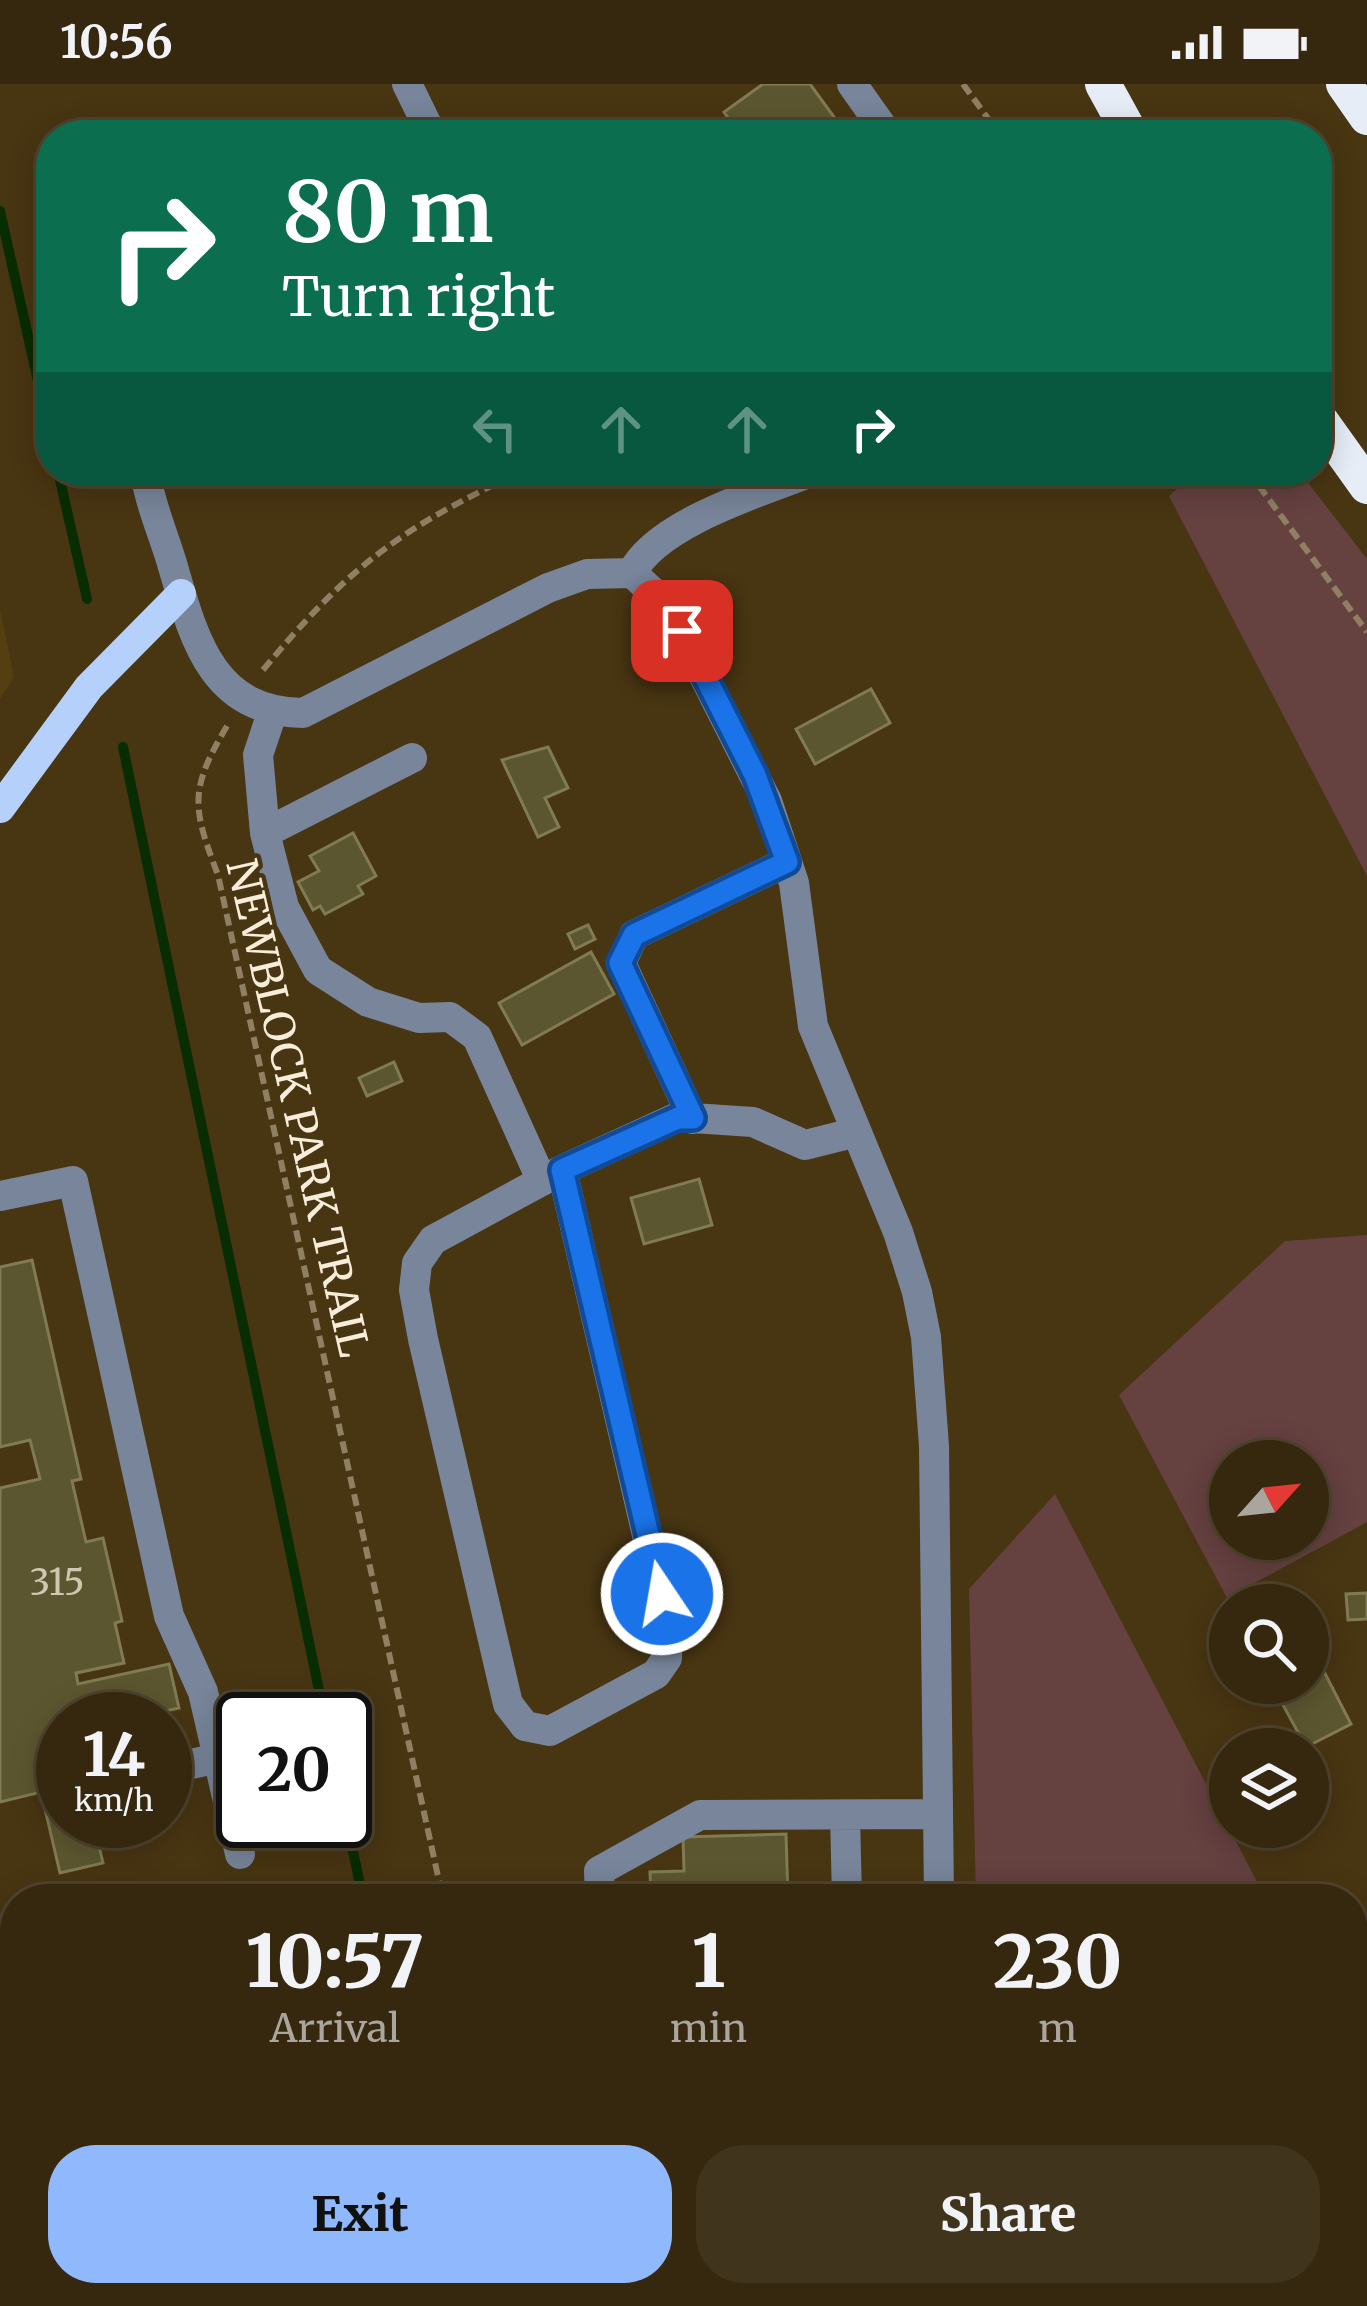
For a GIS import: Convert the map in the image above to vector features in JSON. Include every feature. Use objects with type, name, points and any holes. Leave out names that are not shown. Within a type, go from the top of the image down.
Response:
[{"type":"highway","points":[[1103,84],[1123,120]]},
{"type":"highway","points":[[1344,84],[1367,117]]},
{"type":"highway","points":[[1332,437],[1367,486]]},
{"type":"main road","points":[[0,808],[89,687],[181,594]]},
{"type":"street","points":[[407,84],[425,120]]},
{"type":"street","points":[[852,84],[877,120]]},
{"type":"street","points":[[149,486],[197,649],[244,698],[272,712],[303,713],[548,588],[587,574],[632,574],[658,592],[695,655],[755,775],[787,862],[803,937],[812,1026],[898,1232],[926,1336],[934,1446],[939,1884]]},
{"type":"street","points":[[632,574],[642,554],[715,511],[777,486]]},
{"type":"street","points":[[272,712],[258,755],[265,833],[284,907],[318,970],[368,1002],[419,1018],[450,1017],[477,1036],[552,1176],[668,1625],[667,1658],[656,1674],[550,1730],[525,1726],[508,1704],[413,1290],[417,1263],[433,1240],[552,1176],[678,1118],[753,1122],[805,1145],[853,1133]]},
{"type":"street","points":[[265,833],[412,758]]},
{"type":"street","points":[[693,1118],[620,963],[634,935],[787,862]]},
{"type":"street","points":[[0,1196],[73,1181],[169,1616],[203,1692],[216,1749]]},
{"type":"street","points":[[599,1884],[599,1871],[700,1815],[937,1814]]},
{"type":"street","points":[[845,1815],[847,1884]]},
{"type":"street","points":[[239,1848],[240,1854]]},
{"type":"path","points":[[963,84],[989,120]]},
{"type":"path","name":"NEWBLOCK PARK TRAIL","points":[[440,1884],[218,875],[196,807],[201,770],[244,698],[358,565],[401,534],[494,486]]},
{"type":"path","points":[[1259,486],[1367,632]]},
{"type":"shaded area","points":[[1180,486],[1311,486],[1367,559],[1367,876],[1169,496]]},
{"type":"shaded area","points":[[0,609],[14,677],[0,699]]},
{"type":"shaded area","points":[[1367,1235],[1367,1522],[1329,1543],[1329,1440],[1209,1440],[1209,1560],[1297,1560],[1253,1584],[1220,1584],[1119,1395],[1285,1241]]},
{"type":"shaded area","points":[[1055,1494],[1209,1790],[1209,1848],[1239,1848],[1258,1884],[976,1884],[969,1589]]},
{"type":"building","points":[[763,84],[810,84],[834,117],[730,120],[724,112]]},
{"type":"building","points":[[871,689],[890,723],[815,764],[796,729]]},
{"type":"building","points":[[548,747],[568,788],[545,798],[559,827],[538,837],[502,760]]},
{"type":"building","points":[[353,833],[376,876],[358,886],[363,894],[325,914],[320,906],[313,910],[298,882],[319,871],[310,856]]},
{"type":"building","points":[[588,925],[595,939],[575,949],[568,934]]},
{"type":"building","points":[[591,952],[614,994],[522,1045],[499,1003]]},
{"type":"building","points":[[394,1062],[402,1081],[367,1096],[359,1078]]},
{"type":"building","points":[[699,1179],[712,1225],[644,1244],[631,1198]]},
{"type":"building","points":[[32,1260],[81,1479],[72,1481],[86,1542],[103,1538],[122,1621],[115,1623],[124,1663],[76,1673],[78,1684],[169,1664],[175,1692],[36,1692],[36,1793],[0,1802],[0,1488],[40,1479],[30,1440],[0,1447],[0,1267]]},
{"type":"building","points":[[1367,1593],[1367,1619],[1348,1620],[1346,1594]]},
{"type":"building","points":[[1329,1681],[1351,1724],[1329,1735],[1329,1728],[1296,1728],[1282,1704],[1329,1704]]},
{"type":"building","points":[[786,1834],[788,1884],[650,1884],[650,1872],[684,1871],[683,1837]]},
{"type":"building","points":[[54,1848],[99,1848],[103,1863],[60,1873]]},
{"type":"waterway","points":[[0,211],[36,372]]},
{"type":"waterway","points":[[61,486],[87,599]]},
{"type":"waterway","points":[[123,747],[319,1692]]},
{"type":"waterway","points":[[352,1848],[360,1884]]},
{"type":"route","points":[[662,1594],[562,1170],[678,1118],[693,1118],[620,963],[634,935],[787,862],[767,801],[682,631]]}]
